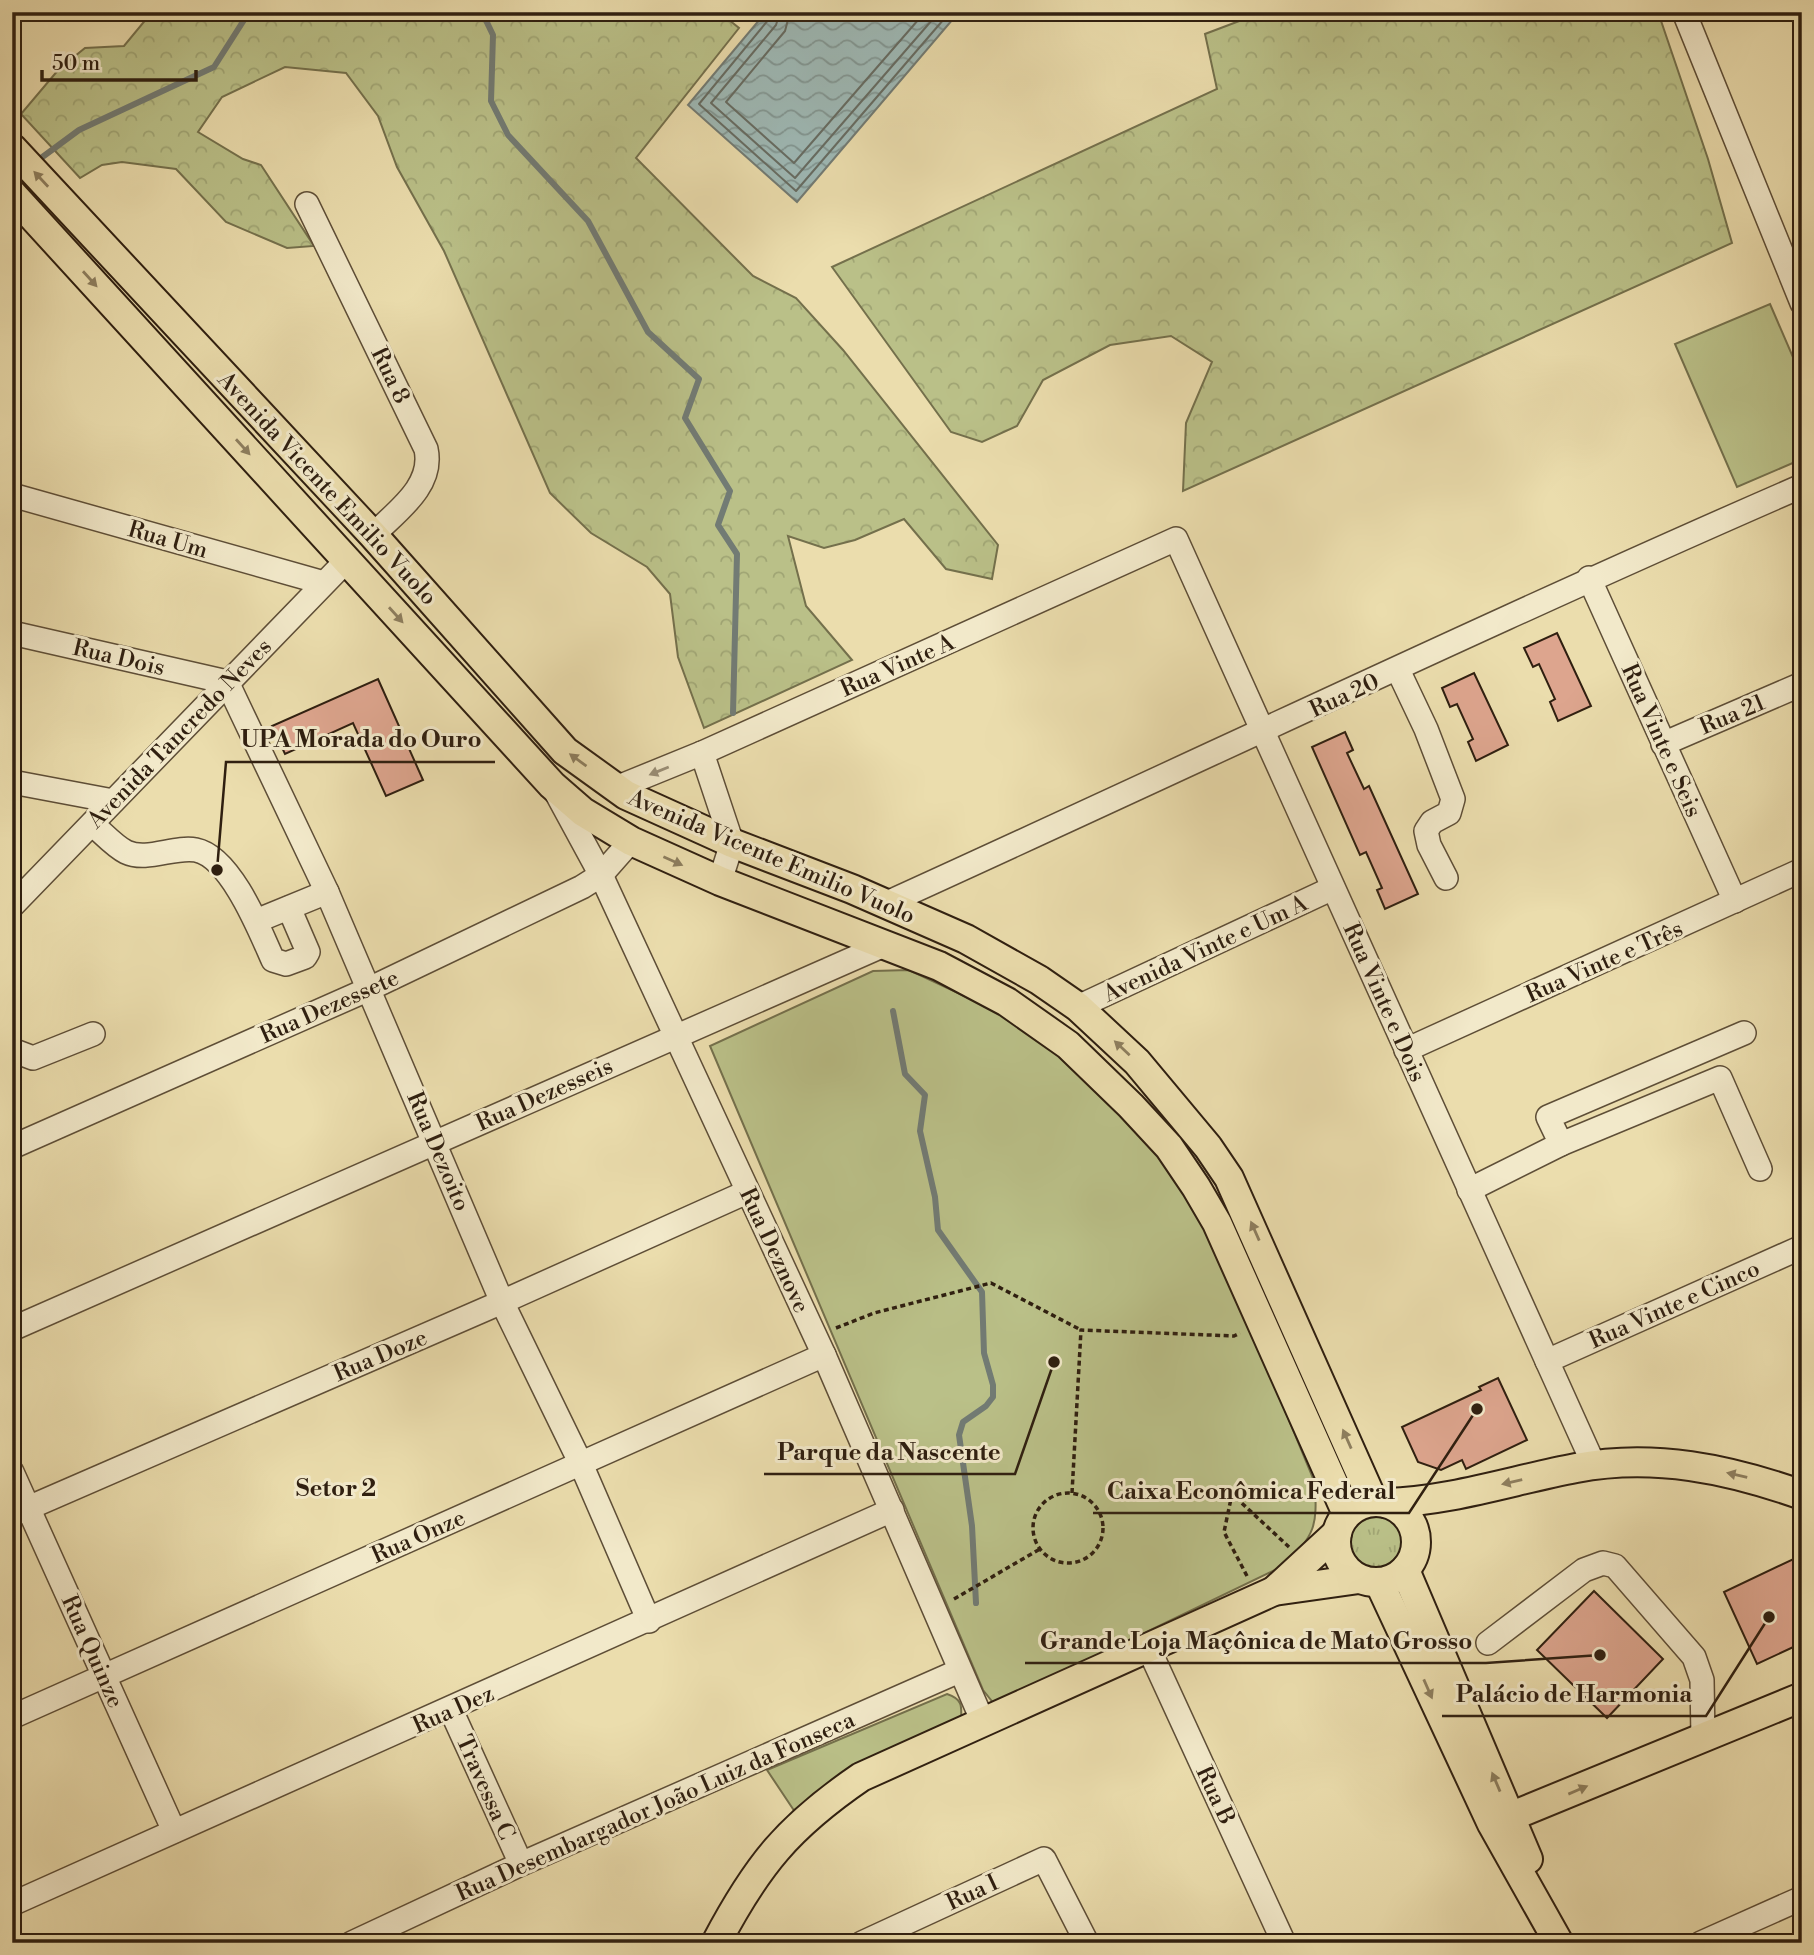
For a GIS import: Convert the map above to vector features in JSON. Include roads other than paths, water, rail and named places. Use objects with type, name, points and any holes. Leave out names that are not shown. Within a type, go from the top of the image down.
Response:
[{"type":"main road","name":"Avenida Vicente Emilio Vuolo","points":[[12,148],[373,536],[565,751],[616,788],[732,843],[966,939],[1078,1007],[1138,1062],[1208,1147],[1229,1178],[1380,1502]]},
{"type":"main road","name":"Avenida Vicente Emilio Vuolo","points":[[12,194],[552,785],[583,812],[631,841],[720,881],[939,966],[1017,1009],[1068,1045],[1131,1105],[1168,1147],[1217,1223],[1342,1524]]},
{"type":"main road","points":[[716,1943],[745,1887],[784,1839],[816,1808],[861,1777],[1266,1595],[1306,1563],[1355,1508],[1380,1502],[1419,1502],[1594,1465],[1684,1463],[1763,1481],[1802,1495]]},
{"type":"main road","points":[[1266,1595],[1393,1579],[1405,1570],[1415,1549],[1413,1526],[1406,1516],[1380,1502]]},
{"type":"main road","points":[[1342,1524],[1336,1547],[1340,1560],[1369,1581],[1502,1821]]},
{"type":"main road","points":[[1405,1570],[1502,1821],[1519,1876],[1546,1915],[1559,1943]]},
{"type":"main road","points":[[1502,1821],[1802,1697]]},
{"type":"street","points":[[1684,12],[1802,303]]},
{"type":"street","name":"Rua 8","points":[[307,204],[426,449],[429,463],[423,483],[373,536]]},
{"type":"street","name":"Rua 20","points":[[886,904],[1398,670],[1589,578],[1802,486]]},
{"type":"street","name":"Rua Um","points":[[12,495],[324,583]]},
{"type":"street","name":"Rua Vinte A","points":[[616,788],[702,753],[1176,540]]},
{"type":"street","name":"Rua Vinte e Dois","points":[[1176,540],[1594,1465]]},
{"type":"street","name":"Avenida Tancredo Neves","points":[[12,906],[347,560]]},
{"type":"street","name":"Rua Vinte e Seis","points":[[1589,578],[1735,901]]},
{"type":"street","name":"Rua Dois","points":[[12,633],[227,682]]},
{"type":"street","points":[[1398,670],[1426,729],[1453,799],[1449,813],[1432,822],[1426,831],[1429,845],[1446,878]]},
{"type":"street","name":"Rua Dezoito","points":[[227,682],[327,892],[436,1142],[502,1302],[581,1464],[649,1621]]},
{"type":"street","name":"Rua 21","points":[[1663,744],[1802,684]]},
{"type":"street","points":[[702,753],[732,843],[720,881]]},
{"type":"street","points":[[12,782],[113,801]]},
{"type":"street","name":"Rua Deznove","points":[[552,785],[601,875],[820,1346],[959,1671],[984,1722]]},
{"type":"street","points":[[92,824],[126,852],[141,854],[197,850],[206,855],[222,867],[256,921],[273,960],[286,964],[305,957],[308,952],[289,908]]},
{"type":"street","name":"Rua Dezessete","points":[[12,1147],[369,989],[601,875],[631,841]]},
{"type":"street","name":"Rua Vinte e Três","points":[[1406,1050],[1802,870]]},
{"type":"street","name":"Avenida Vinte e Um A","points":[[1078,1007],[1333,888]]},
{"type":"street","points":[[256,921],[327,892]]},
{"type":"street","name":"Rua Dezesseis","points":[[12,1329],[884,945]]},
{"type":"street","points":[[1561,1144],[1548,1117],[1744,1033]]},
{"type":"street","points":[[12,1050],[33,1058],[93,1034]]},
{"type":"street","points":[[1469,1190],[1561,1144],[1720,1078],[1760,1169]]},
{"type":"street","name":"Rua Doze","points":[[20,1511],[502,1302],[747,1192]]},
{"type":"street","name":"Rua Vinte e Cinco","points":[[1547,1361],[1802,1247]]},
{"type":"street","name":"Rua Onze","points":[[12,1717],[581,1464],[820,1346]]},
{"type":"street","name":"Rua Quinze","points":[[12,1472],[20,1511],[104,1676],[174,1831]]},
{"type":"street","name":"Rua Dez","points":[[12,1904],[451,1710],[892,1510]]},
{"type":"street","points":[[1489,1643],[1584,1570],[1603,1563],[1615,1566],[1694,1657],[1702,1681],[1703,1738]]},
{"type":"street","name":"Rua B","points":[[1148,1647],[1284,1943]]},
{"type":"street","name":"Rua Desembargador João Luiz da Fonseca","points":[[352,1943],[521,1864],[959,1671]]},
{"type":"street","name":"Travessa C","points":[[451,1710],[521,1864]]},
{"type":"street","name":"Rua I","points":[[862,1943],[1044,1859],[1087,1943]]},
{"type":"street","points":[[1702,1943],[1802,1898]]},
{"type":"water","points":[[766,12],[959,12],[797,202],[688,105]]},
{"type":"waterway","points":[[37,161],[79,130],[214,67],[244,20],[236,12]]},
{"type":"waterway","points":[[482,12],[493,35],[491,101],[508,135],[588,221],[648,332],[699,379],[685,418],[730,491],[718,525],[737,554],[733,713]]},
{"type":"waterway","points":[[893,1011],[905,1074],[925,1095],[920,1131],[935,1197],[938,1230],[982,1292],[984,1353],[993,1385],[993,1397],[986,1406],[963,1422],[959,1435],[972,1526],[976,1603]]},
{"type":"place","name":"UPA Morada do Ouro","points":[[217,870]]},
{"type":"place","name":"Parque da Nascente","points":[[1054,1362]]},
{"type":"place","name":"Caixa Econômica Federal","points":[[1477,1409]]},
{"type":"place","name":"Palácio de Harmonia","points":[[1769,1617]]},
{"type":"place","name":"Grande Loja Maçônica de Mato Grosso","points":[[1600,1655]]},
{"type":"district","name":"Setor 2","points":[[336,1488]]}]
